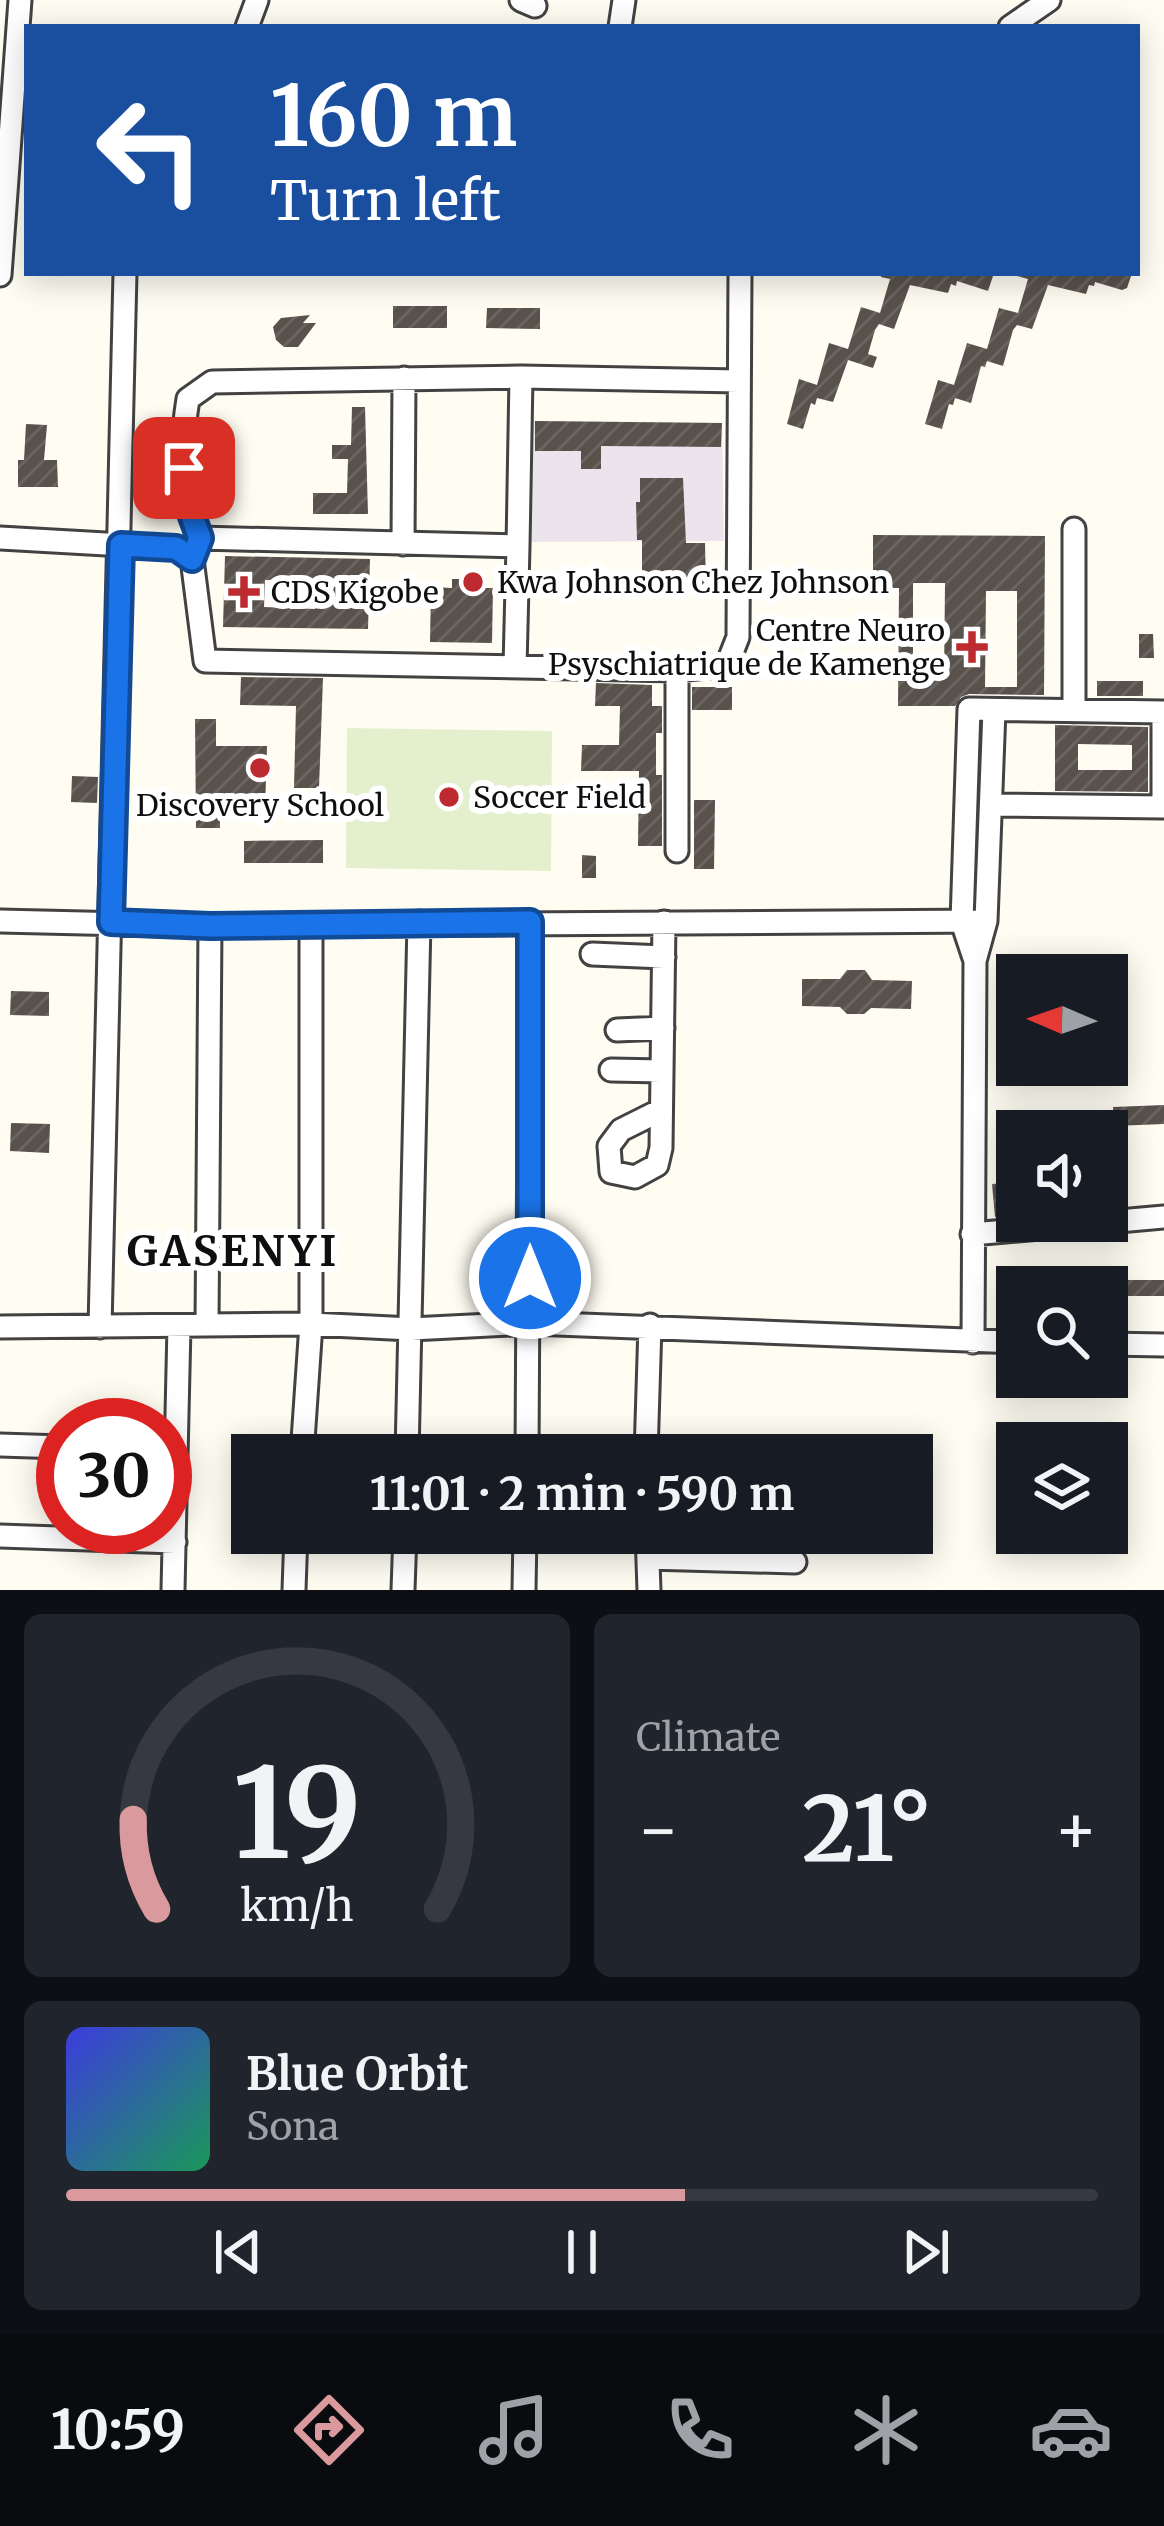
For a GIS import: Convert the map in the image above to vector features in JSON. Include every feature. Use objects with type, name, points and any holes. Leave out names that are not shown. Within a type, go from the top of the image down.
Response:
[{"type":"street","points":[[0,275],[12,174],[20,0]]},
{"type":"street","points":[[1014,24],[1049,0]]},
{"type":"street","points":[[100,1327],[125,276]]},
{"type":"street","points":[[740,276],[740,381],[738,637],[728,665],[677,670],[205,661],[189,548],[182,436],[188,399],[212,382],[404,377],[740,381]]},
{"type":"street","points":[[403,544],[404,377]]},
{"type":"street","points":[[515,667],[521,377]]},
{"type":"street","points":[[1074,529],[1074,711]]},
{"type":"street","points":[[0,538],[189,548],[518,546]]},
{"type":"street","points":[[677,670],[677,851]]},
{"type":"street","points":[[975,961],[962,922],[969,709],[1163,712],[1163,807],[994,805]]},
{"type":"street","points":[[973,1342],[975,961],[986,921],[994,710]]},
{"type":"street","points":[[0,921],[210,926],[986,921]]},
{"type":"street","points":[[408,1434],[419,922]]},
{"type":"street","points":[[528,1434],[530,922]]},
{"type":"street","points":[[661,1110],[664,922]]},
{"type":"street","points":[[303,1434],[311,1324],[310,924]]},
{"type":"street","points":[[208,1325],[210,926]]},
{"type":"street","points":[[592,955],[664,957]]},
{"type":"street","points":[[617,1030],[663,1028]]},
{"type":"street","points":[[611,1070],[662,1071]]},
{"type":"street","points":[[972,1234],[1164,1217]]},
{"type":"street","points":[[0,1327],[311,1324],[411,1329],[531,1323],[996,1342]]},
{"type":"street","points":[[647,1434],[650,1325]]},
{"type":"street","points":[[174,1398],[179,1326]]},
{"type":"street","points":[[1128,1344],[1164,1345]]},
{"type":"street","points":[[0,1445],[36,1446]]},
{"type":"street","points":[[0,1536],[36,1537]]},
{"type":"street","points":[[173,1590],[174,1554]]},
{"type":"street","points":[[294,1590],[295,1554]]},
{"type":"street","points":[[403,1590],[404,1554]]},
{"type":"street","points":[[524,1590],[525,1554]]},
{"type":"street","points":[[648,1554],[649,1590]]},
{"type":"street","points":[[648,1558],[795,1562]]},
{"type":"shaded area","points":[[528,421],[722,423],[724,541],[529,542]]},
{"type":"green space","name":"Soccer Field","points":[[347,728],[552,731],[551,871],[346,868]]},
{"type":"building","points":[[993,276],[988,291],[957,281],[948,293],[910,285],[894,329],[879,324],[875,330],[868,354],[877,357],[873,368],[848,360],[833,402],[817,398],[815,405],[811,403],[803,429],[787,424],[799,379],[817,385],[829,343],[848,349],[861,307],[880,313],[890,279],[881,277]]},
{"type":"building","points":[[1017,276],[1131,276],[1122,290],[1095,282],[1086,294],[1048,285],[1032,329],[1017,325],[1013,330],[1003,366],[987,361],[981,366],[971,403],[955,398],[942,429],[925,424],[938,380],[954,385],[967,343],[987,349],[999,308],[1018,313],[1028,279]]},
{"type":"building","points":[[393,306],[447,306],[447,328],[393,328]]},
{"type":"building","points":[[487,308],[540,308],[540,329],[486,328]]},
{"type":"building","points":[[310,315],[303,323],[316,323],[298,347],[284,347],[276,340],[273,327],[281,318]]},
{"type":"building","points":[[352,407],[365,407],[368,514],[313,514],[313,493],[347,493],[348,459],[332,459],[332,445],[351,445]]},
{"type":"building","points":[[535,421],[722,423],[721,447],[601,446],[601,469],[581,469],[581,451],[535,451]]},
{"type":"building","points":[[26,424],[47,425],[44,460],[57,460],[58,487],[18,487]]},
{"type":"building","points":[[640,478],[683,478],[686,543],[705,543],[706,587],[642,588],[636,502],[640,502]]},
{"type":"building","name":"Centre Neuro Psyschiatrique de Kamenge","points":[[873,535],[1045,536],[1044,695],[969,694],[955,706],[898,706],[899,588],[873,588]],"holes":[[[913,583],[945,583],[944,680],[913,679]],[[986,591],[1017,591],[1017,687],[985,687]]]},
{"type":"building","name":"CDS Kigobe","points":[[225,556],[370,559],[368,629],[223,627]],"holes":[[[265,580],[316,581],[315,609],[264,607]]]},
{"type":"building","points":[[452,579],[474,579],[473,588],[493,588],[492,643],[430,642],[431,587],[452,588]]},
{"type":"building","points":[[1139,634],[1153,634],[1154,658],[1139,658]]},
{"type":"building","points":[[241,677],[323,678],[319,788],[294,788],[296,706],[240,705]]},
{"type":"building","points":[[1097,681],[1143,681],[1143,696],[1097,696]]},
{"type":"building","points":[[596,683],[652,685],[652,706],[662,706],[662,733],[656,733],[656,775],[662,775],[662,846],[638,846],[639,771],[581,771],[582,745],[619,745],[620,706],[595,706]]},
{"type":"building","points":[[692,687],[732,687],[732,710],[692,710]]},
{"type":"building","points":[[195,719],[216,719],[216,746],[267,746],[265,811],[220,810],[220,828],[196,828]]},
{"type":"building","points":[[1055,725],[1148,727],[1148,792],[1055,791]],"holes":[[[1078,744],[1132,745],[1132,770],[1078,770]]]},
{"type":"building","points":[[72,776],[98,777],[97,803],[71,802]]},
{"type":"building","points":[[694,800],[715,800],[714,869],[694,869]]},
{"type":"building","points":[[323,840],[323,863],[244,863],[244,841]]},
{"type":"building","points":[[582,855],[596,856],[596,878],[582,878]]},
{"type":"building","points":[[847,970],[865,970],[872,980],[912,981],[911,1009],[871,1008],[864,1014],[847,1014],[840,1007],[802,1006],[802,979],[840,979]]},
{"type":"building","points":[[11,991],[49,992],[49,1016],[10,1015]]},
{"type":"building","points":[[1164,1105],[1164,1124],[1128,1125],[1128,1110],[1113,1107]]},
{"type":"building","points":[[11,1123],[50,1124],[49,1153],[10,1151]]},
{"type":"building","points":[[1128,1280],[1164,1280],[1164,1296],[1128,1296]]},
{"type":"place","name":"Kwa Johnson Chez Johnson","points":[[473,582]]},
{"type":"place","name":"CDS Kigobe","points":[[244,592]]},
{"type":"place","name":"Centre Neuro Psyschiatrique de Kamenge","points":[[972,647]]},
{"type":"place","name":"Discovery School","points":[[260,768]]},
{"type":"place","name":"Soccer Field","points":[[449,797]]},
{"type":"district","name":"GASENYI","points":[[233,1251]]},
{"type":"route","points":[[184,468],[186,500],[200,538],[192,559],[176,548],[121,545],[111,922],[210,926],[530,922],[530,1278]]}]
